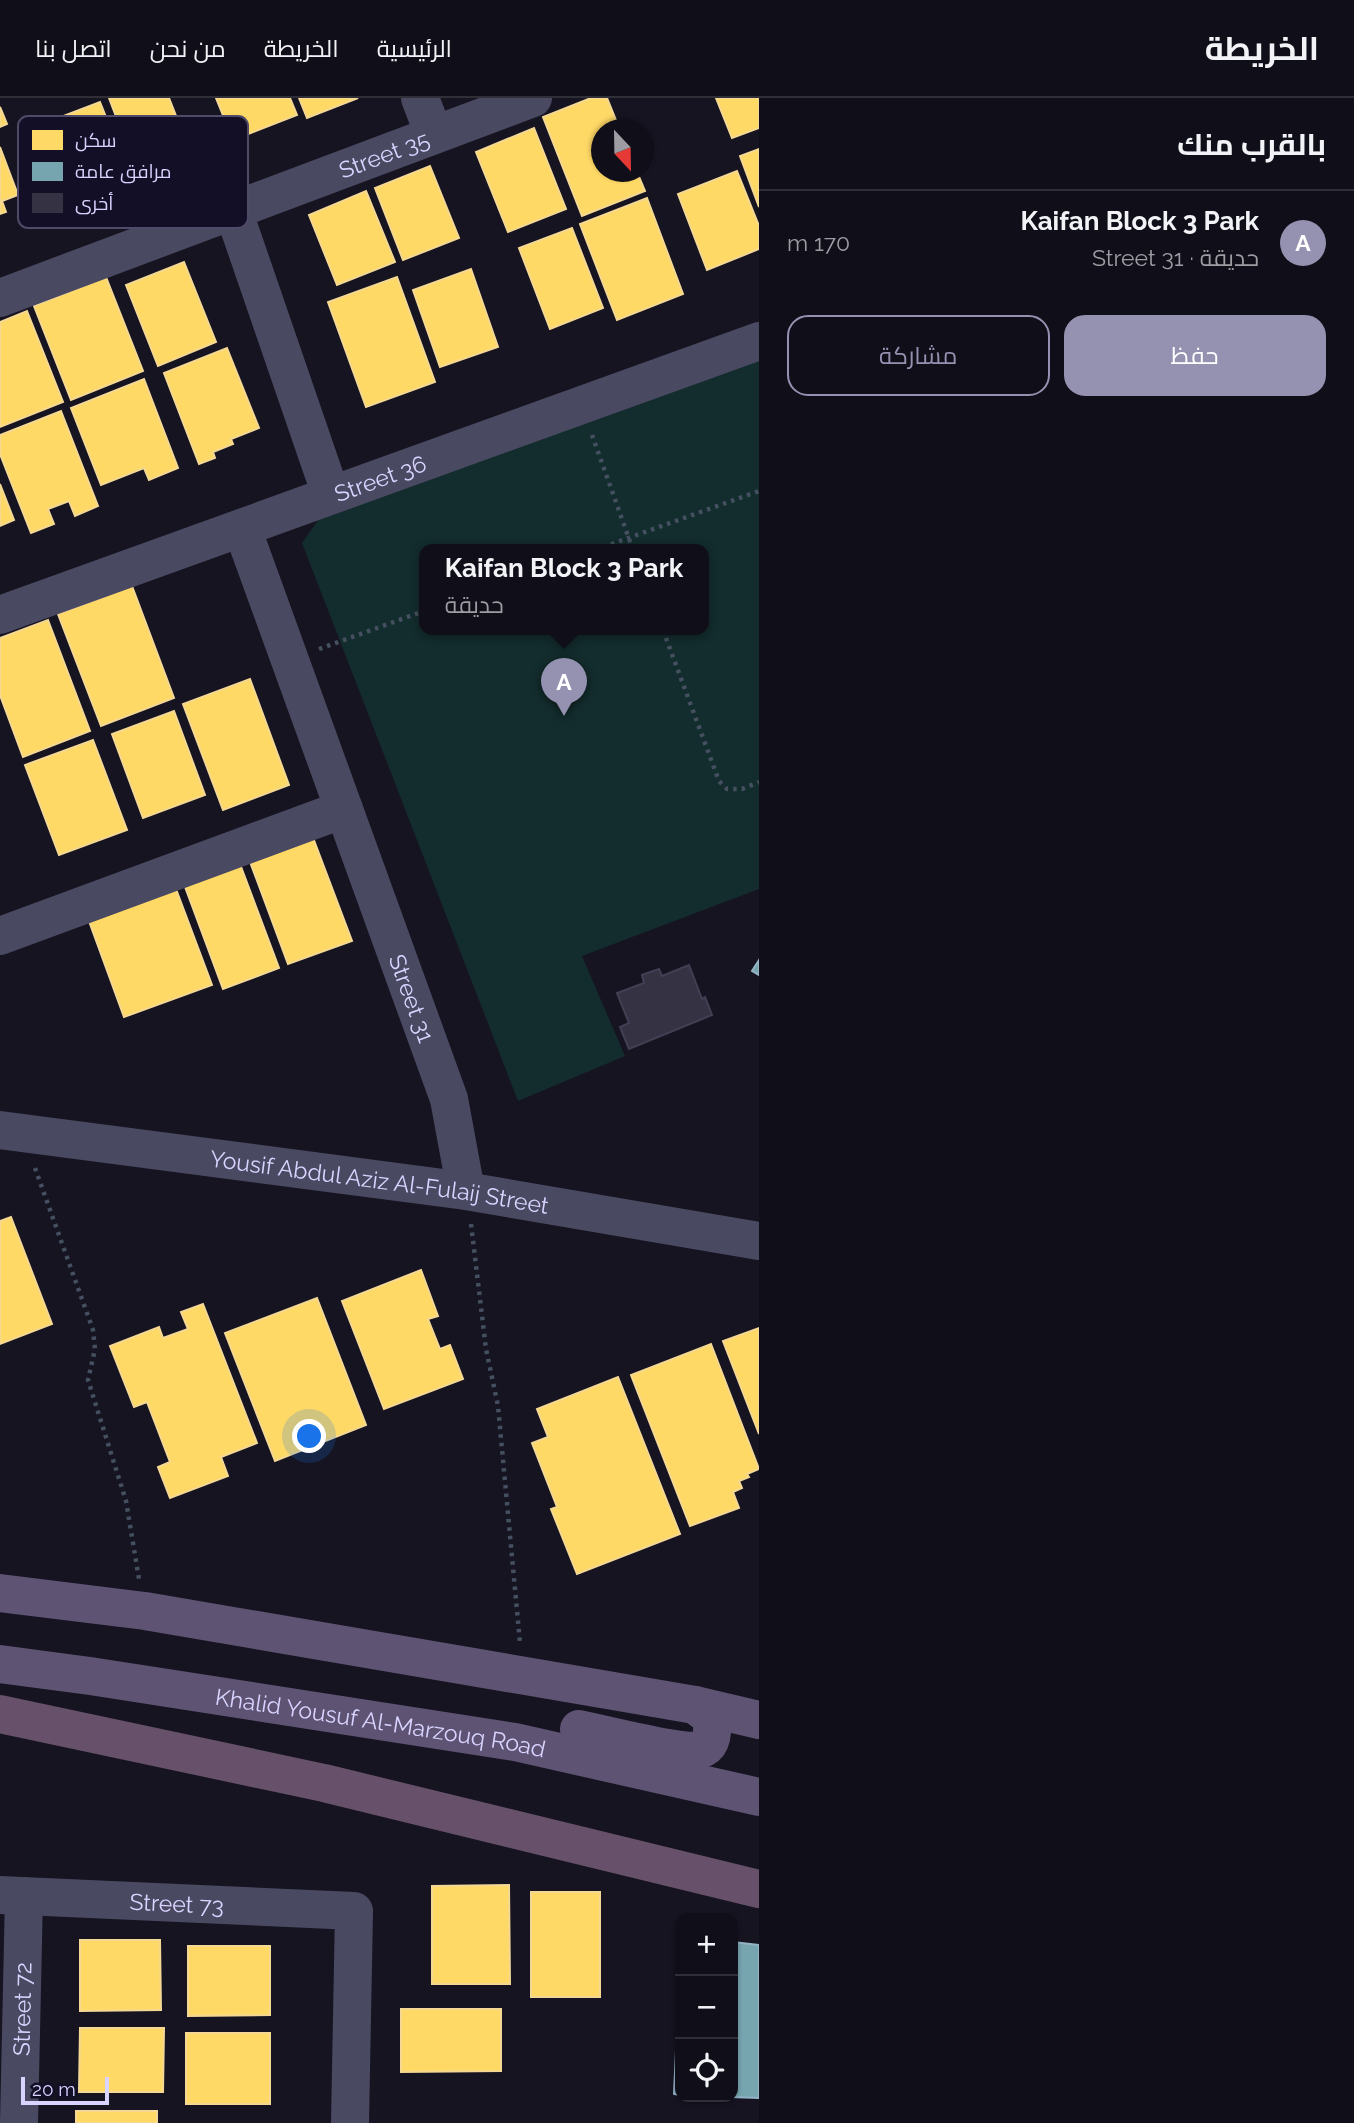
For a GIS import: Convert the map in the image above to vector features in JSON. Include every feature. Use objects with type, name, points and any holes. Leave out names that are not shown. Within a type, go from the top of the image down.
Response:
[{"type":"highway","points":[[0,1714],[324,1783],[759,1889]]},
{"type":"main road","points":[[0,1593],[145,1611],[695,1705],[759,1720]]},
{"type":"main road","name":"Khalid Yousuf Al-Marzouq Road","points":[[0,1664],[515,1742],[759,1797]]},
{"type":"main road","points":[[274,1704],[402,1703],[497,1712],[680,1750],[699,1751],[709,1742],[713,1731],[711,1717],[695,1705]]},
{"type":"street","points":[[420,98],[434,135]]},
{"type":"street","name":"Street 35","points":[[248,205],[533,98]]},
{"type":"street","name":"Street 35","points":[[0,298],[187,228]]},
{"type":"street","points":[[239,228],[331,495]]},
{"type":"street","name":"Street 36","points":[[0,615],[759,341]]},
{"type":"street","name":"Street 31","points":[[242,528],[449,1099],[466,1191]]},
{"type":"street","points":[[0,936],[344,809]]},
{"type":"street","name":"Yousif Abdul Aziz Al-Fulaij Street","points":[[11,1131],[466,1191],[759,1241]]},
{"type":"street","name":"Street 73","points":[[12,1895],[354,1911],[350,2123]]},
{"type":"street","name":"Street 72","points":[[12,1895],[19,2123]]},
{"type":"path","points":[[581,405],[630,544]]},
{"type":"path","points":[[612,544],[759,491]]},
{"type":"path","points":[[290,660],[419,613]]},
{"type":"path","points":[[665,635],[719,781],[727,789],[742,789],[759,782]]},
{"type":"path","points":[[11,1131],[93,1330],[95,1349],[88,1380],[126,1501],[145,1611]]},
{"type":"path","points":[[466,1191],[486,1349],[498,1406],[523,1675]]},
{"type":"green space","points":[[759,356],[759,889],[582,956],[625,1056],[518,1101],[302,543],[323,513]]},
{"type":"building: سكن","points":[[109,98],[169,98],[176,116],[116,116]]},
{"type":"building: سكن","points":[[216,98],[290,98],[297,115],[248,134],[248,116],[223,116]]},
{"type":"building: سكن","points":[[299,98],[358,98],[307,118]]},
{"type":"building: سكن","points":[[591,98],[607,98],[616,119],[591,119],[591,182],[641,182],[645,191],[582,216],[543,117]]},
{"type":"building: سكن","points":[[716,98],[759,98],[759,128],[732,138]]},
{"type":"building: سكن","points":[[100,102],[106,116],[63,116]]},
{"type":"building: سكن","points":[[0,107],[7,124],[0,127]]},
{"type":"building: سكن","points":[[534,128],[566,209],[508,232],[476,152]]},
{"type":"building: سكن","points":[[0,147],[18,195],[2,201],[6,212],[0,214]]},
{"type":"building: سكن","points":[[759,149],[759,207],[740,156]]},
{"type":"building: سكن","points":[[430,166],[459,238],[403,260],[375,188]]},
{"type":"building: سكن","points":[[737,171],[759,226],[759,249],[707,270],[678,194]]},
{"type":"building: سكن","points":[[366,191],[395,262],[337,285],[309,215]]},
{"type":"building: سكن","points":[[647,198],[683,294],[617,320],[580,224]]},
{"type":"building: سكن","points":[[572,228],[603,308],[550,329],[519,248]]},
{"type":"building: سكن","points":[[184,262],[216,342],[158,366],[126,285]]},
{"type":"building: سكن","points":[[471,269],[498,347],[440,367],[413,290]]},
{"type":"building: سكن","points":[[106,277],[143,371],[71,400],[34,306]]},
{"type":"building: سكن","points":[[397,277],[435,382],[366,407],[328,302]]},
{"type":"building: سكن","points":[[27,311],[63,402],[0,427],[0,322]]},
{"type":"building: سكن","points":[[227,348],[259,428],[231,439],[233,444],[213,452],[215,458],[199,464],[164,373]]},
{"type":"building: سكن","points":[[144,379],[178,468],[149,480],[144,468],[101,485],[71,408]]},
{"type":"building: سكن","points":[[61,411],[98,506],[75,516],[69,501],[48,509],[54,524],[31,533],[0,454],[0,435]]},
{"type":"building: سكن","points":[[0,484],[14,520],[0,526]]},
{"type":"building: سكن","points":[[132,586],[174,698],[101,726],[58,614]]},
{"type":"building: سكن","points":[[48,620],[90,731],[23,757],[0,695],[0,638]]},
{"type":"building: سكن","points":[[250,679],[289,785],[223,810],[183,704]]},
{"type":"building: سكن","points":[[174,711],[205,795],[143,818],[112,734]]},
{"type":"building: سكن","points":[[93,740],[127,830],[59,855],[25,765]]},
{"type":"building: سكن","points":[[312,835],[352,941],[288,964],[249,859]]},
{"type":"building: سكن","points":[[240,864],[279,968],[223,989],[184,884]]},
{"type":"building: سكن","points":[[176,889],[212,985],[124,1017],[89,921]]},
{"type":"building: سكن","points":[[11,1217],[52,1324],[0,1344],[0,1221]]},
{"type":"building: سكن","points":[[421,1270],[438,1316],[428,1319],[440,1349],[450,1345],[463,1379],[384,1409],[342,1301]]},
{"type":"building: سكن","points":[[317,1298],[366,1425],[275,1461],[225,1333]]},
{"type":"building: سكن","points":[[203,1304],[257,1443],[221,1457],[228,1476],[170,1498],[158,1467],[170,1462],[147,1402],[134,1407],[110,1346],[159,1327],[163,1338],[188,1329],[181,1312]]},
{"type":"building: سكن","points":[[759,1328],[759,1434],[723,1341]]},
{"type":"building: سكن","points":[[711,1344],[759,1469],[739,1481],[742,1488],[733,1492],[739,1508],[690,1526],[631,1375]]},
{"type":"building: سكن","points":[[618,1377],[680,1534],[577,1574],[551,1509],[557,1507],[532,1443],[548,1437],[537,1409]]},
{"type":"building: سكن","points":[[509,1885],[510,1984],[432,1984],[432,1886]]},
{"type":"building: سكن","points":[[531,1892],[600,1892],[600,1997],[531,1997]]},
{"type":"building: سكن","points":[[80,1940],[160,1940],[161,2010],[80,2011]]},
{"type":"building: سكن","points":[[188,1946],[270,1946],[270,2015],[188,2016]]},
{"type":"building: سكن","points":[[401,2009],[501,2009],[501,2071],[401,2072]]},
{"type":"building: سكن","points":[[80,2028],[164,2028],[163,2092],[79,2092]]},
{"type":"building: سكن","points":[[186,2033],[270,2033],[270,2104],[186,2104]]},
{"type":"building: سكن","points":[[76,2111],[157,2111],[157,2123],[76,2123]]},
{"type":"building: مرافق عامة","points":[[759,960],[759,975],[752,971]]},
{"type":"building: مرافق عامة","points":[[738,1943],[759,1945],[759,2098],[738,2097]]},
{"type":"building: أخرى","points":[[689,965],[702,999],[705,997],[712,1015],[629,1049],[620,1027],[629,1023],[617,993],[644,983],[642,975],[659,969],[662,976]]},
{"type":"place","name":"Kaifan Block 3 Park","points":[[564,716]]}]
